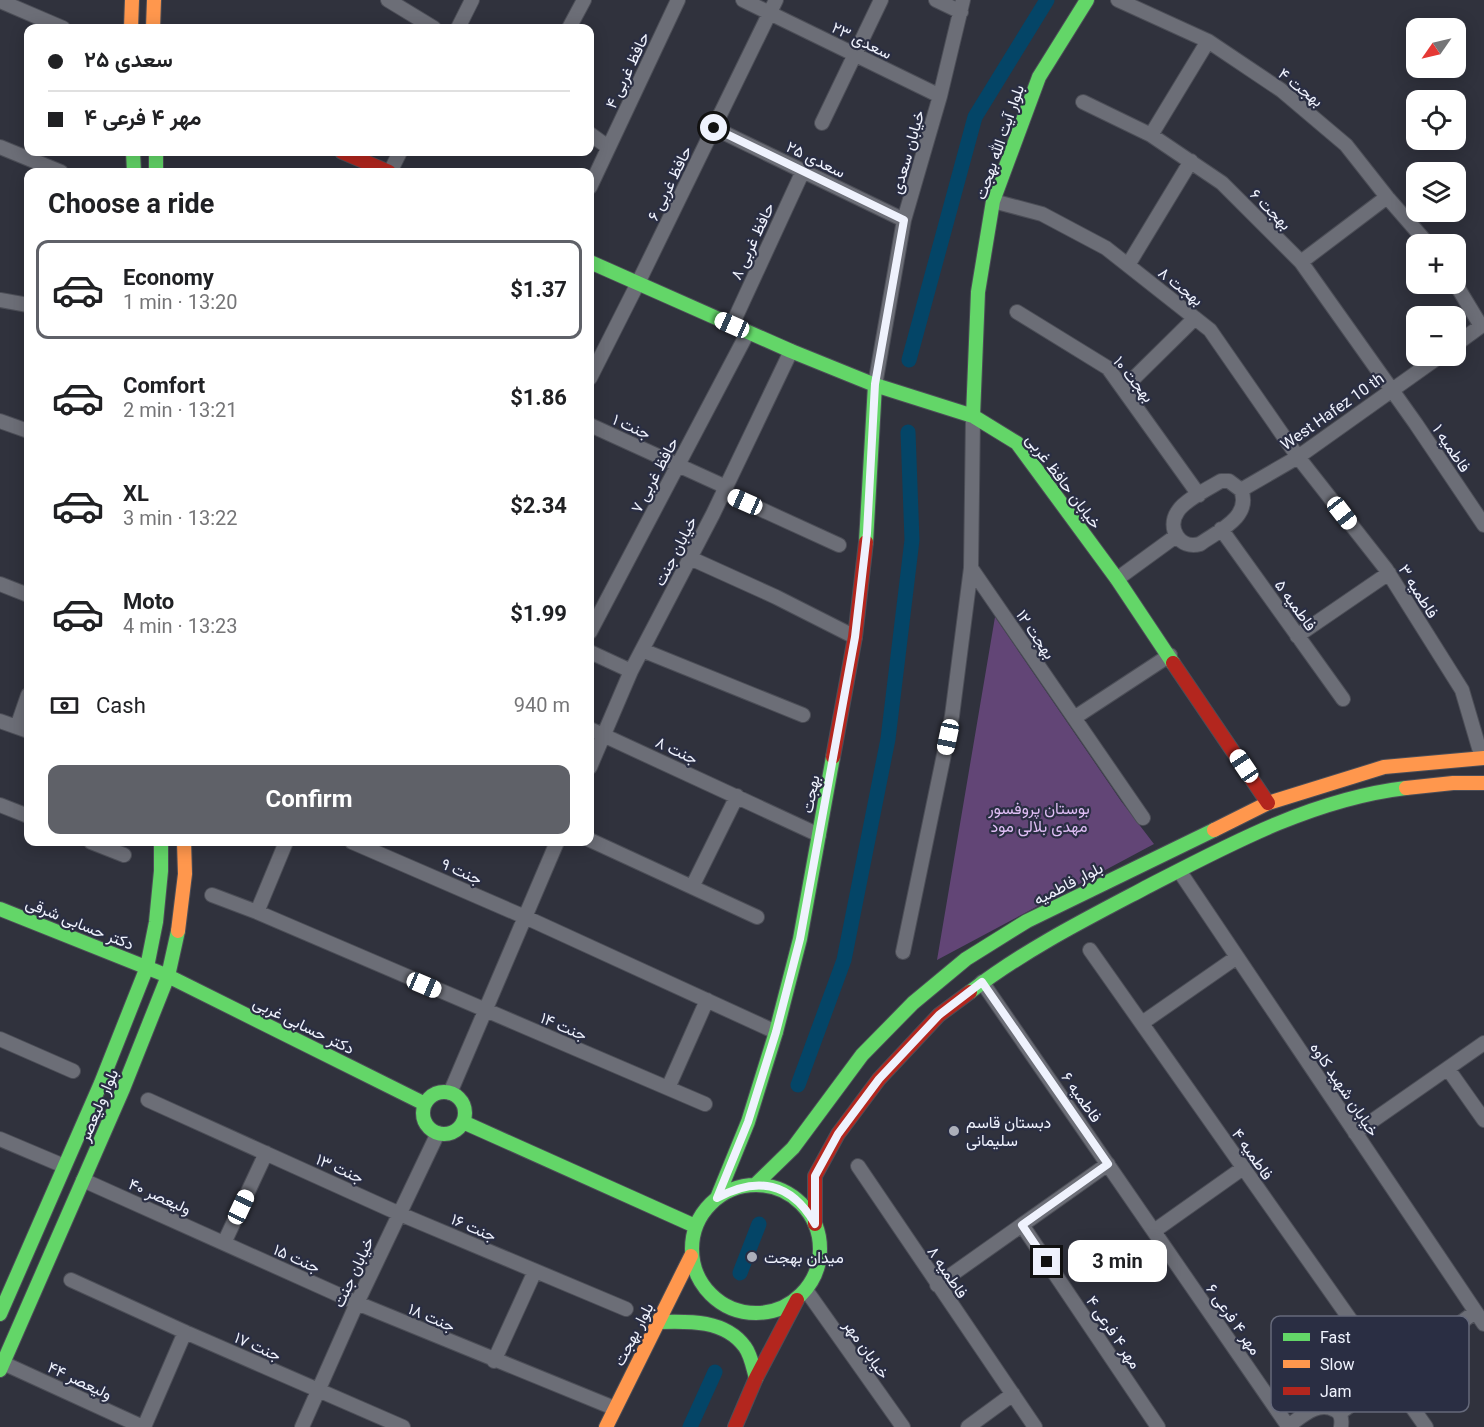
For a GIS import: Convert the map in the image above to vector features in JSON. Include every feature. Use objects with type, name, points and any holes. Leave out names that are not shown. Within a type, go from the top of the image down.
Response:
[{"type":"main road","points":[[131,24],[132,0]]},
{"type":"main road","points":[[153,24],[154,0]]},
{"type":"main road","name":"بلوار آیت الله بهجت","points":[[973,416],[978,292],[993,201],[1039,77],[1087,0]]},
{"type":"main road","points":[[352,156],[380,168]]},
{"type":"main road","name":"خیابان حافظ غربی","points":[[594,264],[791,351],[875,384],[973,416],[1017,443],[1170,655],[1268,803]]},
{"type":"main road","name":"بهجت","points":[[717,1198],[748,1122],[776,1032],[800,939],[855,637],[867,533],[875,384]]},
{"type":"main road","name":"بلوار فاطمیه","points":[[755,1185],[794,1148],[862,1055],[913,1004],[966,959],[1027,921],[1268,803],[1384,767],[1483,758]]},
{"type":"main road","points":[[735,1427],[756,1378],[819,1265],[820,1244],[815,1224],[815,1176],[838,1134],[879,1079],[939,1015],[982,982],[1046,942],[1217,851],[1275,825],[1374,792],[1453,783],[1484,783]]},
{"type":"main road","name":"بلوار ولیعصر","points":[[0,1314],[147,967],[156,922],[161,871],[160,846]]},
{"type":"main road","name":"بلوار ولیعصر","points":[[2,1366],[140,1048],[168,976],[179,927],[185,874],[184,846]]},
{"type":"main road","name":"دکتر حسابی شرقی","points":[[0,909],[168,976]]},
{"type":"main road","points":[[156,922],[167,931],[179,927]]},
{"type":"main road","name":"دکتر حسابی غربی","points":[[168,976],[425,1104]]},
{"type":"main road","points":[[118,1039],[130,1033],[135,1036],[140,1048]]},
{"type":"main road","points":[[450,1093],[457,1096],[465,1108],[463,1122],[450,1134],[438,1133],[426,1125],[423,1111],[425,1104],[433,1095],[450,1093]]},
{"type":"main road","points":[[463,1122],[695,1226]]},
{"type":"main road","points":[[801,1295],[772,1313],[745,1314],[719,1303],[700,1283],[691,1256],[691,1246],[695,1226],[704,1210],[717,1198],[734,1188],[755,1185],[770,1186],[784,1192],[808,1211],[815,1224]]},
{"type":"main road","name":"بلوار بهجت","points":[[606,1427],[691,1256]]},
{"type":"main road","points":[[657,1322],[692,1320],[713,1325],[731,1333],[746,1348],[756,1378]]},
{"type":"street","points":[[388,0],[427,24]]},
{"type":"street","points":[[460,24],[472,0]]},
{"type":"street","points":[[571,24],[584,0]]},
{"type":"street","name":"حافظ غربی ۴","points":[[594,178],[678,0]]},
{"type":"street","name":"سعدی ۲۳","points":[[743,0],[773,6],[856,55],[940,96]]},
{"type":"street","points":[[822,123],[881,0]]},
{"type":"street","points":[[936,0],[962,6]]},
{"type":"street","name":"بهجت ۴","points":[[1118,0],[1208,41],[1281,90],[1346,145],[1419,234]]},
{"type":"street","points":[[0,1],[54,24]]},
{"type":"street","name":"حافظ غربی ۶","points":[[594,370],[773,6]]},
{"type":"street","name":"خیابان سعدی","points":[[875,384],[904,220],[940,96],[962,6]]},
{"type":"street","points":[[1151,135],[1208,41]]},
{"type":"street","name":"بهجت ۶","points":[[1083,102],[1151,135],[1222,183],[1301,262],[1391,390]]},
{"type":"street","name":"سعدی ۲۵","points":[[714,128],[904,220]]},
{"type":"street","points":[[594,137],[608,147]]},
{"type":"street","points":[[0,147],[51,168]]},
{"type":"street","points":[[1128,265],[1191,161]]},
{"type":"street","name":"حافظ غربی ۸","points":[[732,325],[803,171]]},
{"type":"street","points":[[1301,262],[1387,197]]},
{"type":"street","name":"بهجت ۸","points":[[993,201],[1042,214],[1106,248],[1210,330],[1298,457]]},
{"type":"street","points":[[1461,294],[1481,326],[1466,337]]},
{"type":"street","points":[[0,300],[24,304]]},
{"type":"street","name":"بهجت ۱۰","points":[[1017,312],[1108,368],[1199,495]]},
{"type":"street","points":[[1124,388],[1195,318]]},
{"type":"street","name":"حافظ غربی ۷","points":[[594,624],[748,332]]},
{"type":"street","name":"خیابان جنت","points":[[594,758],[631,670],[690,558],[791,351]]},
{"type":"street","name":"West Hafez 10 th","points":[[1241,490],[1298,457],[1426,366]]},
{"type":"street","name":"فاطمیه ۱","points":[[1391,390],[1484,525]]},
{"type":"street","points":[[903,952],[952,716],[971,568],[973,416]]},
{"type":"street","points":[[0,421],[24,430]]},
{"type":"street","name":"جنت ۱","points":[[594,427],[678,465],[788,522],[839,545]]},
{"type":"street","name":"فاطمیه ۳","points":[[1298,457],[1389,573],[1462,690],[1483,758]]},
{"type":"street","points":[[1221,481],[1229,481],[1241,490],[1244,505],[1240,515],[1221,529],[1194,546],[1181,542],[1176,537],[1173,529],[1178,511],[1199,495],[1221,481]]},
{"type":"street","name":"فاطمیه ۵","points":[[1221,529],[1343,699]]},
{"type":"street","points":[[1117,579],[1176,537]]},
{"type":"street","points":[[690,558],[776,597],[855,637]]},
{"type":"street","name":"بهجت ۱۲","points":[[971,568],[1143,818]]},
{"type":"street","points":[[1297,636],[1389,573]]},
{"type":"street","points":[[0,584],[24,593]]},
{"type":"street","points":[[642,650],[803,716]]},
{"type":"street","points":[[594,654],[631,670]]},
{"type":"street","points":[[1074,718],[1170,655]]},
{"type":"street","points":[[0,721],[22,729]]},
{"type":"street","name":"جنت ۸","points":[[594,731],[819,835]]},
{"type":"street","points":[[692,886],[737,796]]},
{"type":"street","points":[[0,805],[24,814]]},
{"type":"street","points":[[594,842],[757,917]]},
{"type":"street","points":[[102,846],[124,855]]},
{"type":"street","points":[[256,912],[284,846]]},
{"type":"street","name":"جنت ۹","points":[[361,846],[525,917],[776,1032]]},
{"type":"street","points":[[450,1093],[555,846]]},
{"type":"street","name":"خیابان شهید کاوه","points":[[1180,872],[1484,1324]]},
{"type":"street","name":"جنت ۱۴","points":[[212,896],[256,912],[705,1104]]},
{"type":"street","name":"فاطمیه ۴","points":[[1090,950],[1348,1316]]},
{"type":"street","points":[[1142,1023],[1237,957]]},
{"type":"street","name":"فاطمیه ۶","points":[[982,982],[1154,1231]]},
{"type":"street","points":[[668,1088],[707,1000]]},
{"type":"street","points":[[0,1039],[73,1071]]},
{"type":"street","points":[[1355,1133],[1484,1042]]},
{"type":"street","points":[[1448,1069],[1484,1120]]},
{"type":"street","name":"جنت ۱۳","points":[[148,1100],[400,1214]]},
{"type":"street","name":"خیابان جنت","points":[[302,1427],[357,1303],[438,1133]]},
{"type":"street","points":[[0,1139],[64,1166]]},
{"type":"street","points":[[224,1243],[266,1153]]},
{"type":"street","points":[[937,1285],[1108,1164]]},
{"type":"street","name":"فاطمیه ۸","points":[[858,1166],[1035,1427]]},
{"type":"street","points":[[1154,1231],[1243,1168]]},
{"type":"street","name":"ولیعصر ۴۰","points":[[83,1180],[224,1243]]},
{"type":"street","name":"جنت ۱۶","points":[[400,1214],[626,1309]]},
{"type":"street","name":"مهر ۴ فرعی ۴","points":[[1022,1225],[1158,1427]]},
{"type":"street","name":"مهر ۴ فرعی ۶","points":[[1154,1231],[1271,1402]]},
{"type":"street","name":"جنت ۱۵","points":[[224,1243],[357,1303]]},
{"type":"street","points":[[494,1361],[535,1271]]},
{"type":"street","name":"جنت ۱۷","points":[[71,1280],[403,1427]]},
{"type":"street","name":"خیابان مهر","points":[[801,1295],[903,1427]]},
{"type":"street","name":"جنت ۱۸","points":[[357,1303],[494,1361],[614,1408]]},
{"type":"street","points":[[1469,1317],[1475,1312]]},
{"type":"street","points":[[144,1427],[185,1332]]},
{"type":"street","name":"ولیعصر ۴۴","points":[[2,1366],[144,1427]]},
{"type":"street","points":[[968,1427],[1012,1394]]},
{"type":"street","name":"مهر ۴ فرعی ۶","points":[[1278,1412],[1288,1427]]},
{"type":"street","points":[[1288,1427],[1309,1412]]},
{"type":"street","name":"فاطمیه ۴","points":[[1415,1412],[1426,1427]]},
{"type":"green space","name":"بوستان پروفسور مهدی بلالی مود","points":[[995,617],[1121,801],[1154,844],[937,960]]},
{"type":"waterway","points":[[909,360],[975,117],[1047,0]]},
{"type":"waterway","points":[[798,1085],[844,960],[888,739],[912,540],[908,432]]},
{"type":"waterway","points":[[740,1273],[759,1224]]},
{"type":"waterway","points":[[690,1427],[715,1372]]},
{"type":"traffic: fast","points":[[973,416],[978,292],[993,201],[1039,77],[1087,0]]},
{"type":"traffic: fast","points":[[133,156],[134,168]]},
{"type":"traffic: fast","points":[[156,156],[156,168]]},
{"type":"traffic: fast","points":[[594,264],[791,351],[875,385],[973,416],[1017,443],[1117,579],[1173,663]]},
{"type":"traffic: fast","points":[[866,542],[875,385]]},
{"type":"traffic: fast","points":[[717,1198],[748,1122],[776,1032],[800,939],[833,757]]},
{"type":"traffic: fast","points":[[970,992],[1011,963],[1099,912],[1270,826],[1337,802],[1406,788]]},
{"type":"traffic: fast","points":[[755,1185],[793,1148],[862,1055],[913,1003],[966,959],[1027,921],[1214,830]]},
{"type":"traffic: fast","points":[[0,1314],[101,1083],[147,967],[156,922],[161,846]]},
{"type":"traffic: fast","points":[[0,909],[168,976],[425,1104]]},
{"type":"traffic: fast","points":[[0,1370],[123,1089],[168,976],[178,931]]},
{"type":"traffic: fast","points":[[444,1092],[459,1098],[465,1113],[459,1128],[444,1134],[429,1128],[423,1113],[429,1098],[444,1092]]},
{"type":"traffic: fast","points":[[463,1122],[695,1226]]},
{"type":"traffic: fast","points":[[756,1185],[781,1190],[801,1204],[815,1224],[820,1249],[815,1274],[801,1294],[781,1308],[756,1313],[731,1308],[711,1294],[697,1274],[692,1249],[697,1224],[711,1204],[731,1190],[756,1185]]},
{"type":"traffic: fast","points":[[657,1322],[693,1322],[727,1331],[737,1338],[747,1350],[756,1378]]},
{"type":"traffic: slow","points":[[131,24],[132,0]]},
{"type":"traffic: slow","points":[[153,24],[154,0]]},
{"type":"traffic: slow","points":[[1214,830],[1268,803],[1384,767],[1484,758]]},
{"type":"traffic: slow","points":[[1406,788],[1453,783],[1484,783]]},
{"type":"traffic: slow","points":[[178,931],[185,874],[184,846]]},
{"type":"traffic: slow","points":[[606,1427],[691,1256]]},
{"type":"traffic: jam","points":[[351,156],[380,168]]},
{"type":"traffic: jam","points":[[833,757],[855,637],[866,542]]},
{"type":"traffic: jam","points":[[1173,663],[1268,803]]},
{"type":"traffic: jam","points":[[815,1224],[815,1176],[838,1134],[879,1079],[939,1015],[970,992]]},
{"type":"traffic: jam","points":[[735,1427],[756,1378],[797,1300]]},
{"type":"place","name":"دبستان قاسم سلیمانی","points":[[954,1131]]},
{"type":"place","name":"میدان بهجت","points":[[752,1257]]},
{"type":"route","points":[[714,128],[904,220],[875,384],[867,533],[855,637],[800,939],[776,1032],[748,1122],[717,1198],[734,1188],[755,1185],[770,1186],[797,1200],[808,1211],[815,1224],[815,1176],[838,1134],[879,1079],[939,1015],[982,982],[1108,1164],[1022,1225],[1047,1262]]}]
